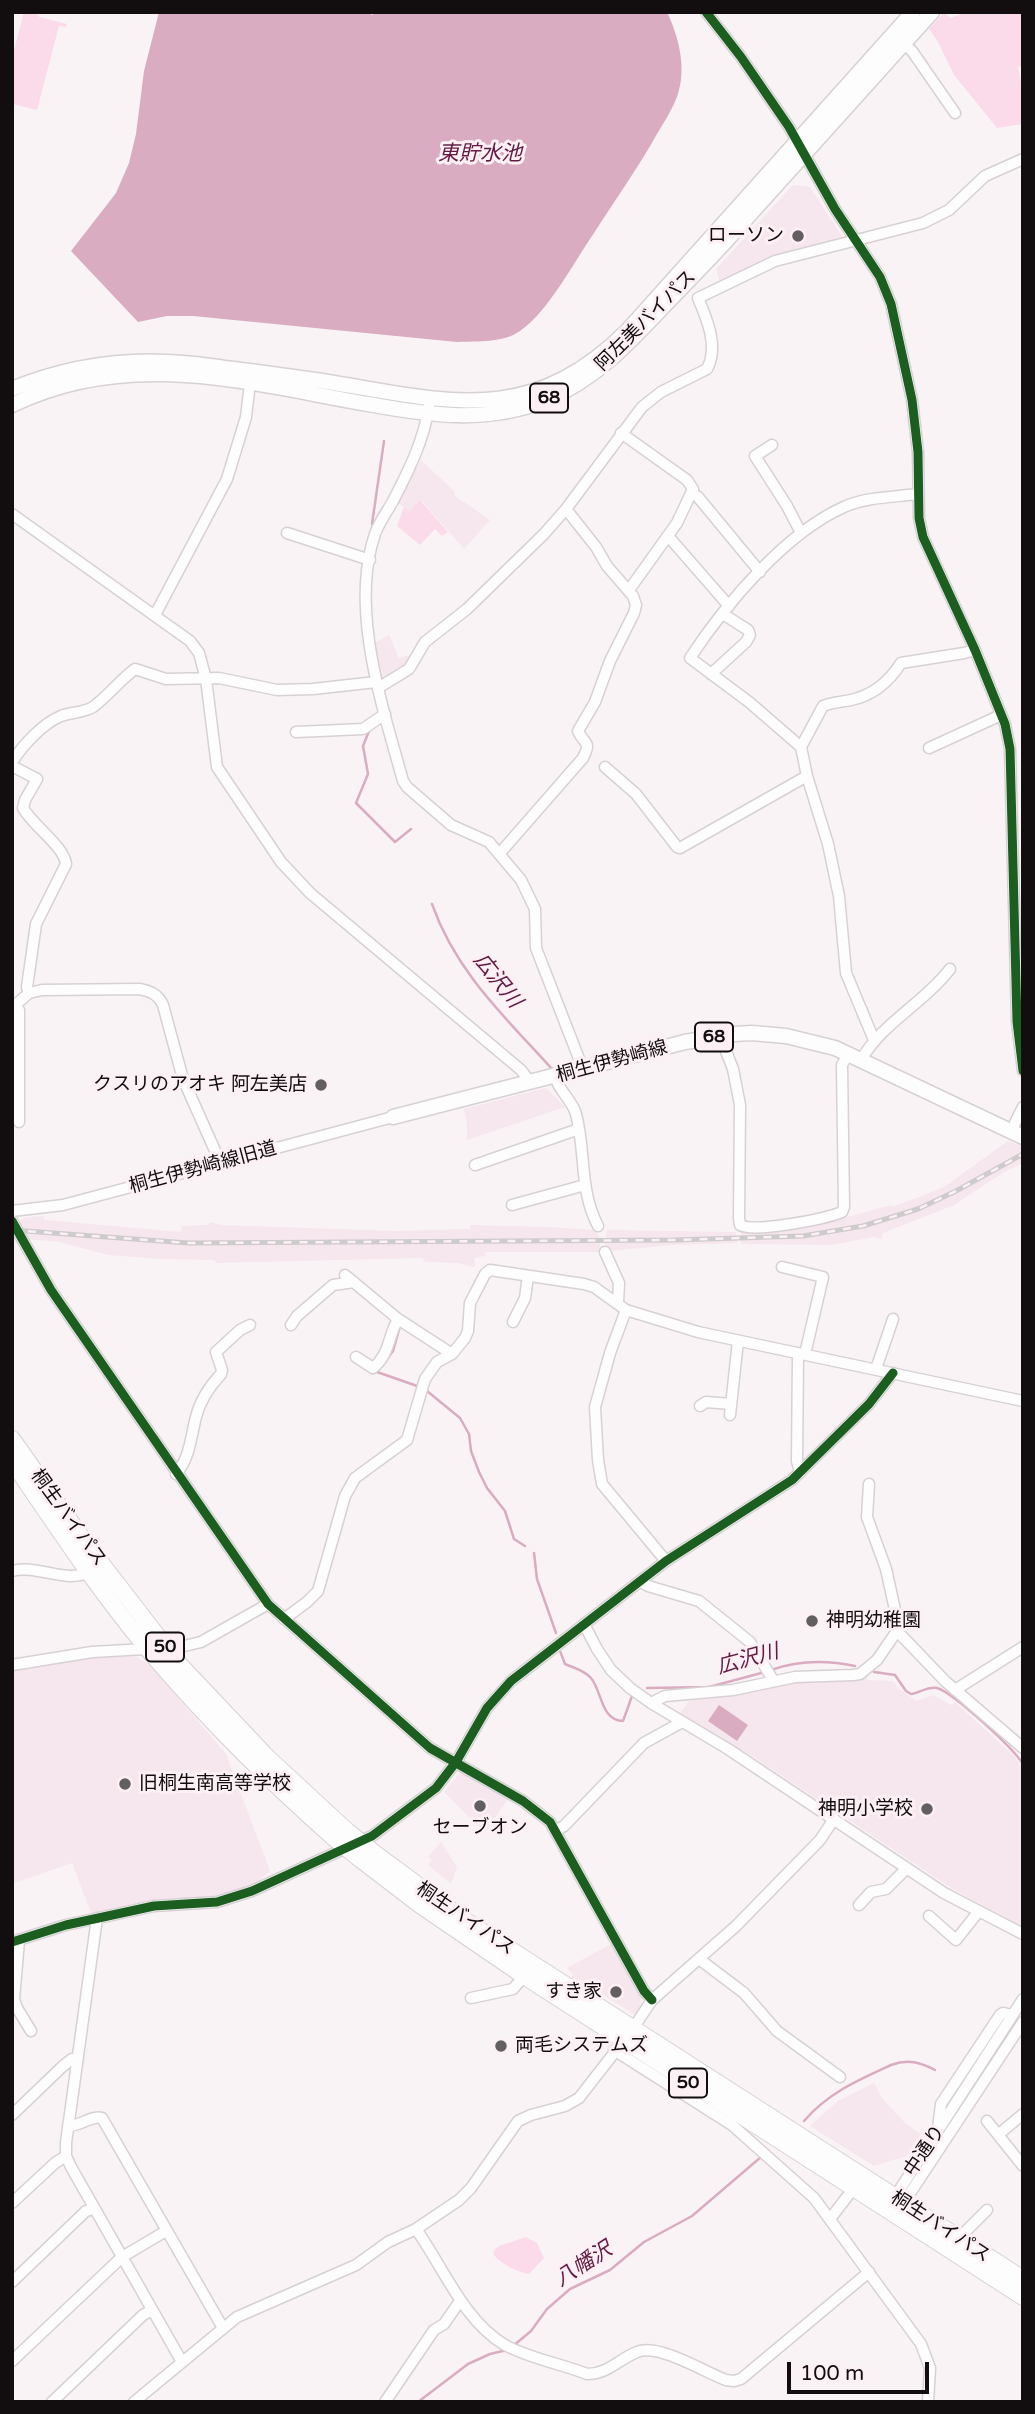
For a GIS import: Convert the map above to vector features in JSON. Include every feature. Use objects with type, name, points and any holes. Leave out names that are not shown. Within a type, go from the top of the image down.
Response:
[{"type":"highway","name":"桐生バイパス","points":[[12,1438],[87,1545],[166,1649],[232,1723],[340,1834]]},
{"type":"highway","name":"桐生バイパス","points":[[12,1461],[89,1572],[148,1648],[222,1732],[279,1788],[367,1856],[420,1905],[524,1976],[853,2189],[896,2205],[1023,2297]]},
{"type":"highway","name":"桐生バイパス","points":[[367,1856],[466,1921],[623,2040],[1023,2279]]},
{"type":"main road","name":"阿左美バイパス","points":[[12,389],[48,376],[82,368],[137,362],[177,362],[431,399],[470,402],[508,399],[547,387],[575,373],[599,356],[633,324],[913,12]]},
{"type":"main road","name":"阿左美バイパス","points":[[12,405],[78,382],[124,374],[188,374],[428,414],[468,416],[506,411],[546,400],[587,378],[641,332],[932,12]]},
{"type":"main road","name":"桐生伊勢崎線","points":[[393,1117],[685,1042],[752,1033],[786,1036],[854,1057],[1017,1135]]},
{"type":"street","points":[[706,12],[741,57],[796,140],[855,241],[880,277],[891,304],[912,400],[923,537],[975,650],[1009,739],[1017,1022],[1023,1071]]},
{"type":"street","points":[[904,44],[912,51],[955,113]]},
{"type":"street","points":[[29,993],[27,987],[36,924],[66,864],[64,854],[42,833],[23,808],[37,779],[12,764],[24,747],[48,724],[64,715],[82,712],[95,705],[135,669],[166,679],[219,678],[258,687],[290,690],[377,685],[409,669],[425,642],[476,600],[538,541],[566,509],[621,433],[651,399],[704,372],[710,365],[711,339],[698,298],[775,261],[923,223],[948,210],[985,176],[1023,159]]},
{"type":"street","points":[[155,615],[227,479],[246,417],[250,383]]},
{"type":"street","points":[[431,399],[411,466],[376,533],[370,560],[368,620],[377,685],[407,788],[447,822],[489,842],[521,880],[535,909],[536,948],[583,1069]]},
{"type":"street","points":[[621,433],[691,483],[693,489],[679,520],[629,590]]},
{"type":"street","points":[[772,445],[755,456],[801,533]]},
{"type":"street","points":[[691,493],[698,497],[760,572]]},
{"type":"street","points":[[874,1040],[846,972],[839,896],[828,844],[801,747],[749,702],[690,658],[726,610],[760,572],[801,533],[846,506],[918,494]]},
{"type":"street","points":[[500,853],[583,758],[587,743],[578,731],[595,702],[609,664],[634,613],[635,601],[629,590],[607,566],[596,547],[566,509]]},
{"type":"street","points":[[12,514],[194,645],[201,658],[206,679],[217,766],[281,862],[305,889],[521,1070],[531,1083]]},
{"type":"street","points":[[287,533],[370,560]]},
{"type":"street","points":[[668,536],[726,610],[750,635],[746,642],[711,674]]},
{"type":"street","points":[[801,747],[823,706],[857,699],[872,692],[890,679],[901,663],[975,650]]},
{"type":"street","points":[[296,732],[363,729],[385,714]]},
{"type":"street","points":[[929,748],[1001,715]]},
{"type":"street","points":[[605,767],[636,794],[680,848],[807,776]]},
{"type":"street","points":[[1013,829],[1023,820]]},
{"type":"street","points":[[720,1036],[733,1069],[740,1105],[741,1227],[772,1226],[842,1212],[842,1070],[937,986],[950,969]]},
{"type":"street","points":[[19,1122],[19,1010],[14,1007],[29,993],[41,990],[139,989],[158,997],[163,1005],[183,1079],[221,1164]]},
{"type":"street","points":[[555,1077],[574,1110],[579,1129],[585,1185],[598,1226]]},
{"type":"street","points":[[1017,1135],[1023,1107]]},
{"type":"street","name":"桐生伊勢崎線旧道","points":[[12,1211],[63,1205],[393,1117]]},
{"type":"street","points":[[475,1165],[579,1129]]},
{"type":"street","points":[[512,1205],[585,1185]]},
{"type":"street","points":[[12,1221],[51,1290],[268,1604],[422,1742],[540,1812],[557,1830],[644,1991],[652,2000]]},
{"type":"street","points":[[605,1252],[619,1283],[622,1307],[595,1407],[602,1484],[666,1561]]},
{"type":"street","points":[[782,1268],[823,1277],[801,1354],[797,1461],[800,1473]]},
{"type":"street","points":[[284,1619],[318,1591],[345,1496],[355,1478],[407,1440],[425,1379],[437,1362],[452,1354],[465,1338],[470,1303],[487,1271],[568,1279],[584,1283],[622,1307],[698,1332],[1023,1401]]},
{"type":"street","points":[[345,1275],[398,1318],[452,1354]]},
{"type":"street","points":[[513,1322],[525,1298],[528,1276]]},
{"type":"street","points":[[291,1325],[297,1316],[333,1285],[354,1282]]},
{"type":"street","points":[[356,1357],[373,1367],[378,1364],[387,1353],[393,1326],[398,1318]]},
{"type":"street","points":[[876,1369],[893,1319]]},
{"type":"street","points":[[176,1474],[192,1441],[202,1399],[222,1370],[216,1352],[240,1330],[250,1325]]},
{"type":"street","points":[[700,1406],[706,1402],[730,1409],[738,1341]]},
{"type":"street","points":[[32,2031],[21,2015],[15,1999],[16,1941],[97,1918],[167,1904],[207,1904],[252,1891],[373,1836],[432,1793],[456,1762],[487,1708],[518,1675],[666,1561],[772,1495],[800,1473],[869,1404],[893,1373]]},
{"type":"street","points":[[651,1703],[665,1696],[733,1690],[769,1673],[860,1674],[877,1660],[898,1632],[900,1623],[887,1569],[867,1517],[869,1484]]},
{"type":"street","points":[[12,1572],[26,1569],[72,1576],[89,1572]]},
{"type":"street","points":[[640,1581],[648,1586],[699,1601],[750,1642],[769,1673]]},
{"type":"street","points":[[12,1665],[92,1652],[166,1649],[201,1642],[268,1604]]},
{"type":"street","points":[[584,1624],[611,1670],[651,1703],[728,1749],[944,1893],[1023,1934]]},
{"type":"street","points":[[898,1632],[933,1670],[1023,1748]]},
{"type":"street","points":[[955,1690],[1023,1647]]},
{"type":"street","points":[[557,1830],[564,1826],[644,1743],[682,1722]]},
{"type":"street","points":[[134,2402],[246,2312],[356,2265],[388,2242],[416,2229],[465,2194],[518,2121],[565,2106],[579,2098],[652,2000],[736,1926],[820,1840],[834,1819]]},
{"type":"street","points":[[859,1905],[871,1892],[886,1889],[908,1868]]},
{"type":"street","points":[[929,1916],[957,1940],[979,1911]]},
{"type":"street","points":[[97,1918],[66,2156],[182,2362]]},
{"type":"street","points":[[699,1959],[749,1998],[777,2031],[840,2077]]},
{"type":"street","points":[[471,1998],[513,1989],[524,1976]]},
{"type":"street","name":"中通り","points":[[896,2205],[938,2131],[1023,1999]]},
{"type":"street","name":"中通り","points":[[896,2205],[1023,2022]]},
{"type":"street","points":[[623,2040],[764,2154],[814,2199],[831,2219],[926,2354],[930,2376],[928,2402]]},
{"type":"street","points":[[12,2115],[63,2066],[78,2058]]},
{"type":"street","points":[[999,2134],[1023,2115]]},
{"type":"street","points":[[68,2126],[77,2126],[96,2117],[103,2118],[223,2328]]},
{"type":"street","points":[[987,2121],[1023,2166]]},
{"type":"street","points":[[12,2203],[55,2162],[66,2156]]},
{"type":"street","points":[[831,2219],[853,2189]]},
{"type":"street","points":[[12,2282],[86,2211],[94,2209]]},
{"type":"street","points":[[958,2239],[987,2210]]},
{"type":"street","points":[[416,2229],[460,2301],[481,2325],[512,2348],[587,2374],[607,2370],[637,2352],[655,2351],[721,2378],[734,2381],[741,2379],[869,2272]]},
{"type":"street","points":[[12,2361],[122,2257],[166,2231]]},
{"type":"street","points":[[385,2402],[434,2330],[444,2324],[460,2301]]},
{"type":"street","points":[[52,2402],[143,2315],[152,2310]]},
{"type":"shaded area","points":[[24,12],[67,24],[66,27],[59,26],[37,110],[12,102],[12,58]]},
{"type":"shaded area","points":[[944,12],[950,18],[967,12],[1023,12],[1023,66],[1018,67],[1023,93],[1023,124],[997,128],[954,75],[929,29]]},
{"type":"shaded area","points":[[793,185],[810,187],[843,238],[720,282],[716,269]]},
{"type":"shaded area","points":[[421,460],[454,491],[455,496],[490,520],[464,549],[421,500],[410,511],[397,503]]},
{"type":"shaded area","points":[[420,500],[448,532],[442,536],[435,529],[420,545],[397,526],[404,507],[410,511]]},
{"type":"shaded area","points":[[389,635],[399,658],[412,654],[407,668],[385,679],[381,678],[375,643]]},
{"type":"shaded area","points":[[546,1088],[565,1107],[467,1140],[464,1109]]},
{"type":"shaded area","points":[[1008,1141],[1023,1147],[1023,1163],[1004,1172],[954,1205],[883,1233],[881,1239],[875,1237],[831,1245],[741,1244],[741,1232],[833,1221],[917,1198],[944,1187]]},
{"type":"shaded area","points":[[43,1216],[45,1220],[181,1232],[182,1226],[207,1225],[211,1222],[220,1225],[395,1231],[470,1229],[470,1225],[547,1227],[594,1230],[599,1235],[600,1245],[599,1252],[485,1252],[485,1256],[474,1258],[473,1267],[458,1263],[426,1262],[422,1258],[217,1263],[214,1260],[109,1255],[59,1242],[25,1239],[18,1225],[23,1218]]},
{"type":"shaded area","points":[[607,1230],[736,1232],[737,1243],[671,1245],[610,1251],[605,1245]]},
{"type":"shaded area","name":"旧桐生南高等学校","points":[[132,1654],[150,1665],[226,1754],[270,1871],[254,1885],[208,1899],[166,1898],[92,1915],[72,1863],[12,1884],[12,1672],[32,1664],[77,1657]]},
{"type":"shaded area","name":"神明小学校","points":[[867,1677],[868,1680],[893,1681],[899,1689],[917,1701],[933,1695],[951,1705],[955,1702],[1015,1757],[1023,1769],[1023,1927],[951,1888],[755,1758],[680,1713],[689,1701],[733,1690],[797,1681],[850,1681]]},
{"type":"shaded area","points":[[464,1772],[509,1797],[485,1833],[444,1792],[459,1774]]},
{"type":"shaded area","points":[[441,1842],[457,1867],[451,1884],[428,1865],[432,1860],[428,1857]]},
{"type":"shaded area","points":[[613,1943],[641,1996],[641,2005],[635,2015],[602,1994],[599,1997],[583,1987],[585,1983],[580,1979],[577,1983],[570,1979],[573,1974],[567,1968]]},
{"type":"shaded area","points":[[874,2083],[882,2098],[906,2124],[921,2134],[907,2156],[874,2166],[810,2126],[838,2101]]},
{"type":"shaded area","points":[[526,2237],[537,2243],[544,2258],[529,2274],[509,2267],[493,2254],[499,2246]]},
{"type":"water","name":"東貯水池","points":[[159,12],[365,12],[373,15],[374,12],[667,12],[680,50],[681,80],[672,107],[650,147],[560,286],[541,312],[513,335],[490,341],[457,342],[193,316],[167,316],[138,322],[71,251],[116,193],[129,163],[136,134],[144,71]]},
{"type":"water","points":[[719,1705],[748,1725],[737,1741],[708,1721]]},
{"type":"waterway","name":"広沢川","points":[[372,524],[384,441]]},
{"type":"waterway","points":[[369,731],[363,746],[368,774],[356,803],[395,842],[411,829]]},
{"type":"waterway","name":"広沢川","points":[[432,904],[454,951],[468,972],[552,1069]]},
{"type":"waterway","points":[[400,1326],[393,1351],[377,1372],[420,1387]]},
{"type":"waterway","points":[[427,1391],[460,1418],[469,1434],[471,1451],[487,1488],[505,1511],[514,1539],[525,1546]]},
{"type":"waterway","name":"広沢川","points":[[534,1553],[537,1579],[556,1633]]},
{"type":"waterway","name":"広沢川","points":[[560,1651],[565,1664],[591,1678],[606,1711],[616,1720],[623,1721],[632,1696]]},
{"type":"waterway","name":"広沢川","points":[[771,1670],[813,1662],[855,1666]]},
{"type":"waterway","name":"広沢川","points":[[647,1688],[709,1687],[765,1672]]},
{"type":"waterway","name":"広沢川","points":[[874,1672],[895,1675],[911,1694],[934,1688],[945,1692],[983,1722],[1023,1764]]},
{"type":"waterway","name":"八幡沢","points":[[804,2121],[833,2095],[891,2065],[914,2062],[935,2070]]},
{"type":"waterway","name":"八幡沢","points":[[513,2346],[531,2331],[547,2309],[570,2289],[610,2270],[644,2242],[692,2216],[761,2157]]},
{"type":"waterway","name":"八幡沢","points":[[418,2402],[468,2364],[507,2350]]},
{"type":"railway","points":[[12,1230],[188,1243],[674,1240],[803,1236],[863,1226],[918,1209],[1023,1154]]},
{"type":"cycle path","points":[[706,12],[789,127],[835,209],[880,277],[891,304],[912,400],[918,452],[919,518],[923,537],[975,650],[1005,724],[1010,749],[1017,1022],[1023,1071]]},
{"type":"cycle path","points":[[12,1221],[51,1290],[268,1604],[430,1748],[523,1801],[550,1822],[644,1991],[652,2000]]},
{"type":"cycle path","points":[[12,1942],[66,1925],[154,1906],[217,1902],[252,1891],[372,1836],[436,1788],[456,1762],[487,1708],[511,1681],[666,1561],[792,1480],[869,1404],[893,1373]]},
{"type":"place","name":"ローソン","points":[[798,236]]},
{"type":"place","name":"クスリのアオキ 阿左美店","points":[[321,1085]]},
{"type":"place","name":"神明幼稚園","points":[[812,1621]]},
{"type":"place","name":"旧桐生南高等学校","points":[[125,1784]]},
{"type":"place","name":"セーブオン","points":[[480,1806]]},
{"type":"place","name":"神明小学校","points":[[927,1809]]},
{"type":"place","name":"すき家","points":[[616,1992]]},
{"type":"place","name":"両毛システムズ","points":[[501,2046]]}]
